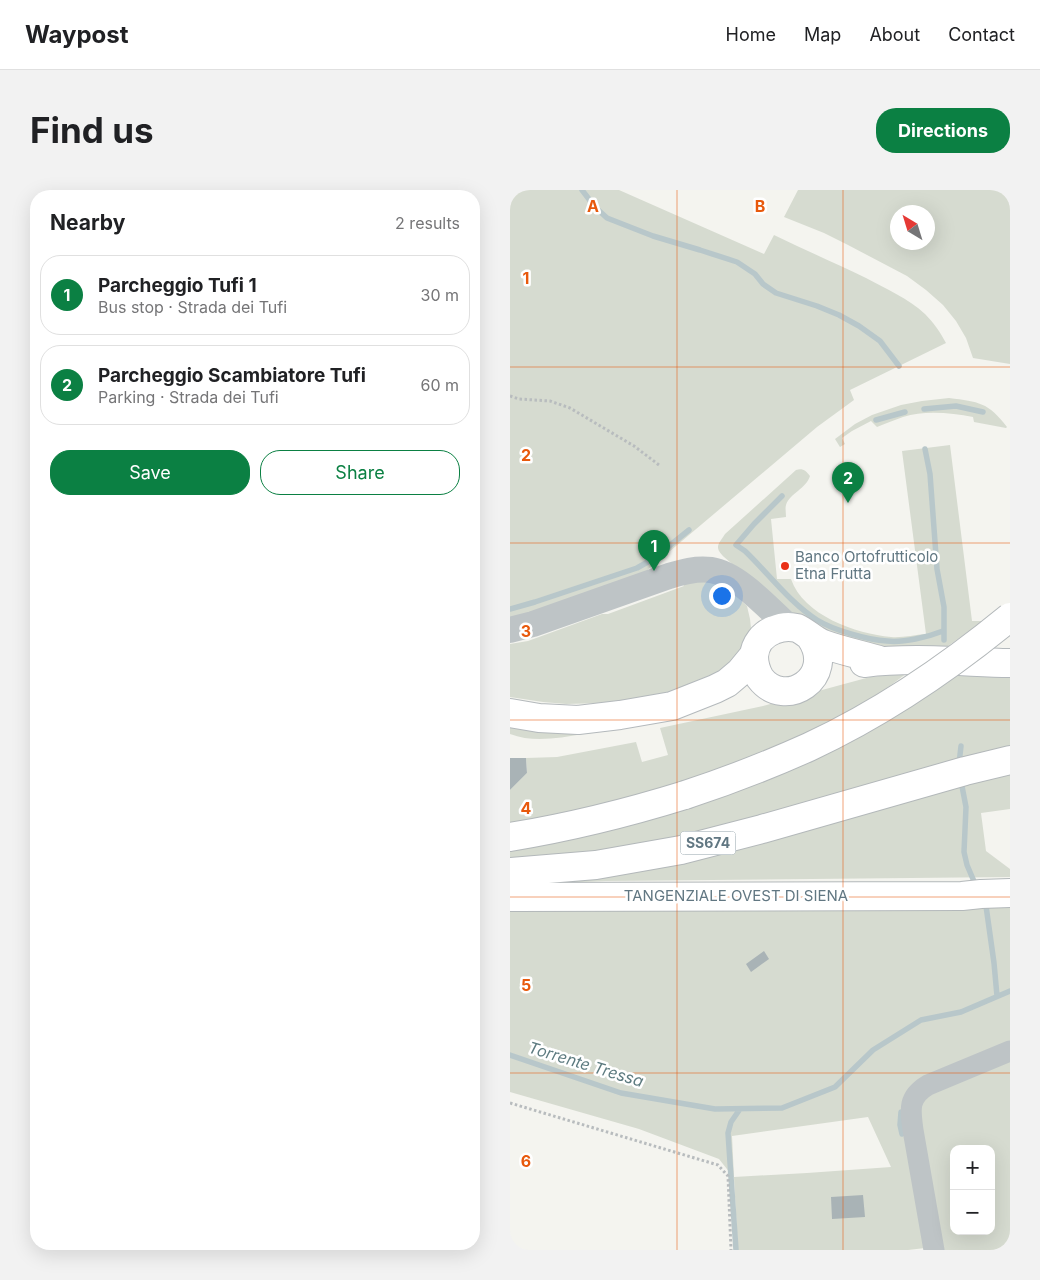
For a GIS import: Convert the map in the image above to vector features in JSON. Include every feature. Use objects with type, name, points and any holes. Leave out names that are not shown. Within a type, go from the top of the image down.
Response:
[{"type":"main road","points":[[510,837],[617,816],[685,796],[769,765],[846,728],[878,710],[931,677],[1010,617]]},
{"type":"main road","points":[[672,706],[727,683],[740,672],[763,637],[770,631],[779,628],[800,632],[822,644],[882,660]]},
{"type":"main road","points":[[756,650],[754,665],[764,682],[773,688],[783,691],[794,690],[804,686],[812,679],[819,661],[816,645],[800,632]]},
{"type":"main road","points":[[817,670],[882,660],[1010,663]]},
{"type":"main road","points":[[510,713],[539,718],[578,720],[672,706],[697,707],[740,695],[757,688],[764,682]]},
{"type":"main road","name":"SS674","points":[[510,872],[596,865],[681,850],[778,825],[964,770],[1010,760]]},
{"type":"main road","points":[[962,896],[1010,893]]},
{"type":"main road","points":[[962,896],[1010,901]]},
{"type":"main road","name":"TANGENZIALE OVEST DI SIENA","points":[[510,897],[962,896]]},
{"type":"street","points":[[510,630],[533,624],[668,576],[691,570],[712,570],[730,577],[747,588],[800,632]]},
{"type":"street","points":[[747,588],[759,629],[756,650]]},
{"type":"street","points":[[934,1250],[912,1124],[911,1106],[913,1099],[917,1092],[928,1085],[1010,1051]]},
{"type":"path","points":[[510,396],[519,399],[550,401],[570,408],[634,446],[659,465]]},
{"type":"path","points":[[510,1103],[718,1165],[728,1176],[731,1250]]},
{"type":"shaded area","points":[[510,190],[619,190],[764,254],[774,235],[904,298],[928,317],[946,343],[850,390],[854,400],[817,427],[644,573],[510,618]]},
{"type":"shaded area","points":[[798,190],[1010,190],[1010,364],[973,358],[966,338],[956,321],[943,305],[926,290],[907,276],[824,233],[784,217]]},
{"type":"shaded area","points":[[949,398],[976,402],[988,408],[1007,427],[974,422],[973,417],[947,413],[920,413],[877,427],[871,421],[842,438],[845,444],[840,447],[835,439],[855,424],[872,415],[901,405]]},
{"type":"shaded area","points":[[950,445],[972,621],[983,621],[941,651],[871,647],[799,621],[719,551],[719,543],[725,534],[796,470],[806,471],[810,476],[805,484],[788,501],[786,517],[771,519],[777,579],[791,579],[797,592],[807,603],[832,620],[847,627],[862,632],[891,637],[926,634],[902,451]]},
{"type":"shaded area","points":[[682,581],[721,582],[747,606],[752,637],[747,654],[711,682],[647,698],[604,703],[566,704],[510,697],[510,644],[528,641],[602,614],[608,614],[684,586]]},
{"type":"shaded area","points":[[955,672],[1010,674],[1010,748],[682,839],[618,851],[510,862],[510,847],[621,823]]},
{"type":"shaded area","points":[[907,673],[877,694],[838,716],[803,734],[731,765],[619,802],[572,814],[510,826],[510,790],[527,773],[526,758],[557,757],[636,742],[642,762],[668,755],[660,728],[763,706],[870,677]]},
{"type":"shaded area","points":[[510,724],[632,724],[633,727],[537,739],[510,734]]},
{"type":"shaded area","points":[[1010,768],[1010,809],[981,813],[986,851],[1010,869],[1010,877],[606,881],[510,885]]},
{"type":"shaded area","points":[[1010,907],[1010,1044],[912,1090],[925,1248],[908,1250],[738,1250],[734,1178],[719,1159],[639,1129],[510,1092],[510,910]],"holes":[[[868,1117],[891,1167],[734,1177],[732,1136]]]},
{"type":"shaded area","points":[[1010,1060],[1010,1250],[941,1250],[918,1124],[922,1098]]},
{"type":"building","points":[[510,758],[526,758],[527,773],[510,790]]},
{"type":"building","points":[[764,951],[769,959],[751,972],[746,964]]},
{"type":"building","points":[[863,1195],[865,1217],[832,1219],[831,1197]]},
{"type":"waterway","points":[[582,190],[595,207],[607,218],[653,236],[737,262],[755,274],[763,284],[776,293],[817,306],[859,326],[880,341],[899,366]]},
{"type":"waterway","points":[[924,409],[956,406],[983,412]]},
{"type":"waterway","points":[[876,420],[905,412]]},
{"type":"waterway","points":[[925,449],[930,474],[937,569],[944,607],[944,640]]},
{"type":"waterway","points":[[782,496],[736,545],[745,551],[807,613],[824,624],[870,639],[900,641],[943,631]]},
{"type":"waterway","points":[[510,609],[637,568],[653,559],[689,530]]},
{"type":"waterway","points":[[959,764],[961,746]]},
{"type":"waterway","points":[[961,781],[966,807],[964,852],[976,886]]},
{"type":"waterway","points":[[983,901],[986,906],[997,996]]},
{"type":"waterway","name":"Torrente Tressa","points":[[510,1055],[621,1093],[715,1109],[782,1108],[835,1087],[873,1050],[921,1020],[961,1012],[1010,991]]},
{"type":"waterway","points":[[736,1250],[728,1133],[731,1122],[740,1109]]},
{"type":"waterway","points":[[901,1112],[900,1125],[902,1134]]},
{"type":"place","name":"Parcheggio Scambiatore Tufi","points":[[848,503]]},
{"type":"place","name":"Banco Ortofrutticolo Etna Frutta","points":[[785,566]]},
{"type":"place","name":"Parcheggio Tufi 1","points":[[654,571]]}]
